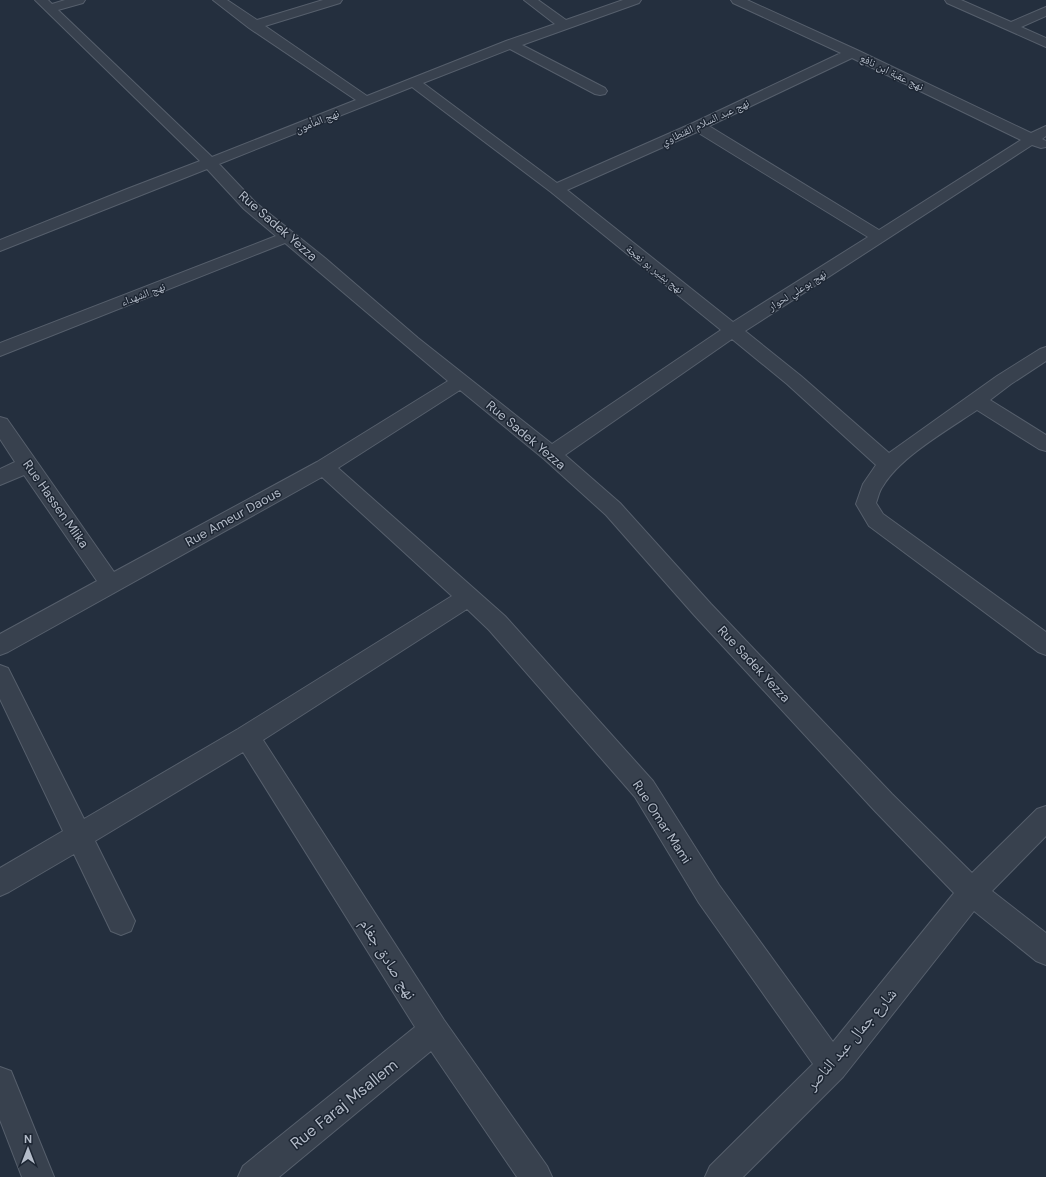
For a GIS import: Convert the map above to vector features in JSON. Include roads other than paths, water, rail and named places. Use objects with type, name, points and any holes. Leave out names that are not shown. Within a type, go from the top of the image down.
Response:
[{"type":"street","points":[[45,4],[79,0]]},
{"type":"street","points":[[219,0],[366,101]]},
{"type":"street","points":[[254,25],[336,0]]},
{"type":"street","points":[[530,0],[565,24]]},
{"type":"street","name":"نهج المأمون","points":[[0,246],[132,192],[210,163],[412,82],[565,24],[635,0]]},
{"type":"street","name":"نهج عقبة ابن نافع","points":[[737,0],[852,53],[1039,143]]},
{"type":"street","points":[[951,0],[1046,43]]},
{"type":"street","name":"Rue Sadek Yezza","points":[[45,4],[210,163],[250,206],[286,237],[319,262],[412,342],[550,454],[613,509],[703,610],[883,802],[972,892],[1046,950]]},
{"type":"street","points":[[1011,27],[1046,11]]},
{"type":"street","points":[[511,44],[600,91]]},
{"type":"street","name":"نهج عبد السلام القنطاوي","points":[[556,189],[698,126],[852,53]]},
{"type":"street","name":"نهج بشير بو نعجة","points":[[412,82],[556,189],[794,380],[889,465]]},
{"type":"street","points":[[698,126],[880,237]]},
{"type":"street","name":"نهج بوعلي لحوار","points":[[550,454],[732,331],[880,237],[1039,143],[1046,130]]},
{"type":"street","name":"نهج الشهداء","points":[[0,350],[286,237]]},
{"type":"street","points":[[1046,353],[1004,380],[889,465],[874,483],[866,504],[876,520],[1046,645]]},
{"type":"street","name":"Rue Ameur Daous","points":[[0,645],[324,467],[461,381]]},
{"type":"street","points":[[977,401],[1046,444]]},
{"type":"street","name":"Rue Hassen Mlika","points":[[0,424],[111,584]]},
{"type":"street","points":[[0,478],[28,464]]},
{"type":"street","name":"Rue Omar Mami","points":[[324,467],[467,598],[497,623],[644,789],[709,894],[832,1066]]},
{"type":"street","points":[[0,883],[247,736],[467,598]]},
{"type":"street","points":[[0,675],[121,921]]},
{"type":"street","name":"نهج صادق جغام","points":[[247,736],[434,1030],[536,1177]]},
{"type":"street","name":"شارع جمال عبد الناصر","points":[[721,1177],[832,1066],[972,892],[1046,818]]},
{"type":"street","name":"Rue Faraj Msallem","points":[[254,1177],[434,1030]]},
{"type":"street","points":[[0,1082],[38,1177]]}]
